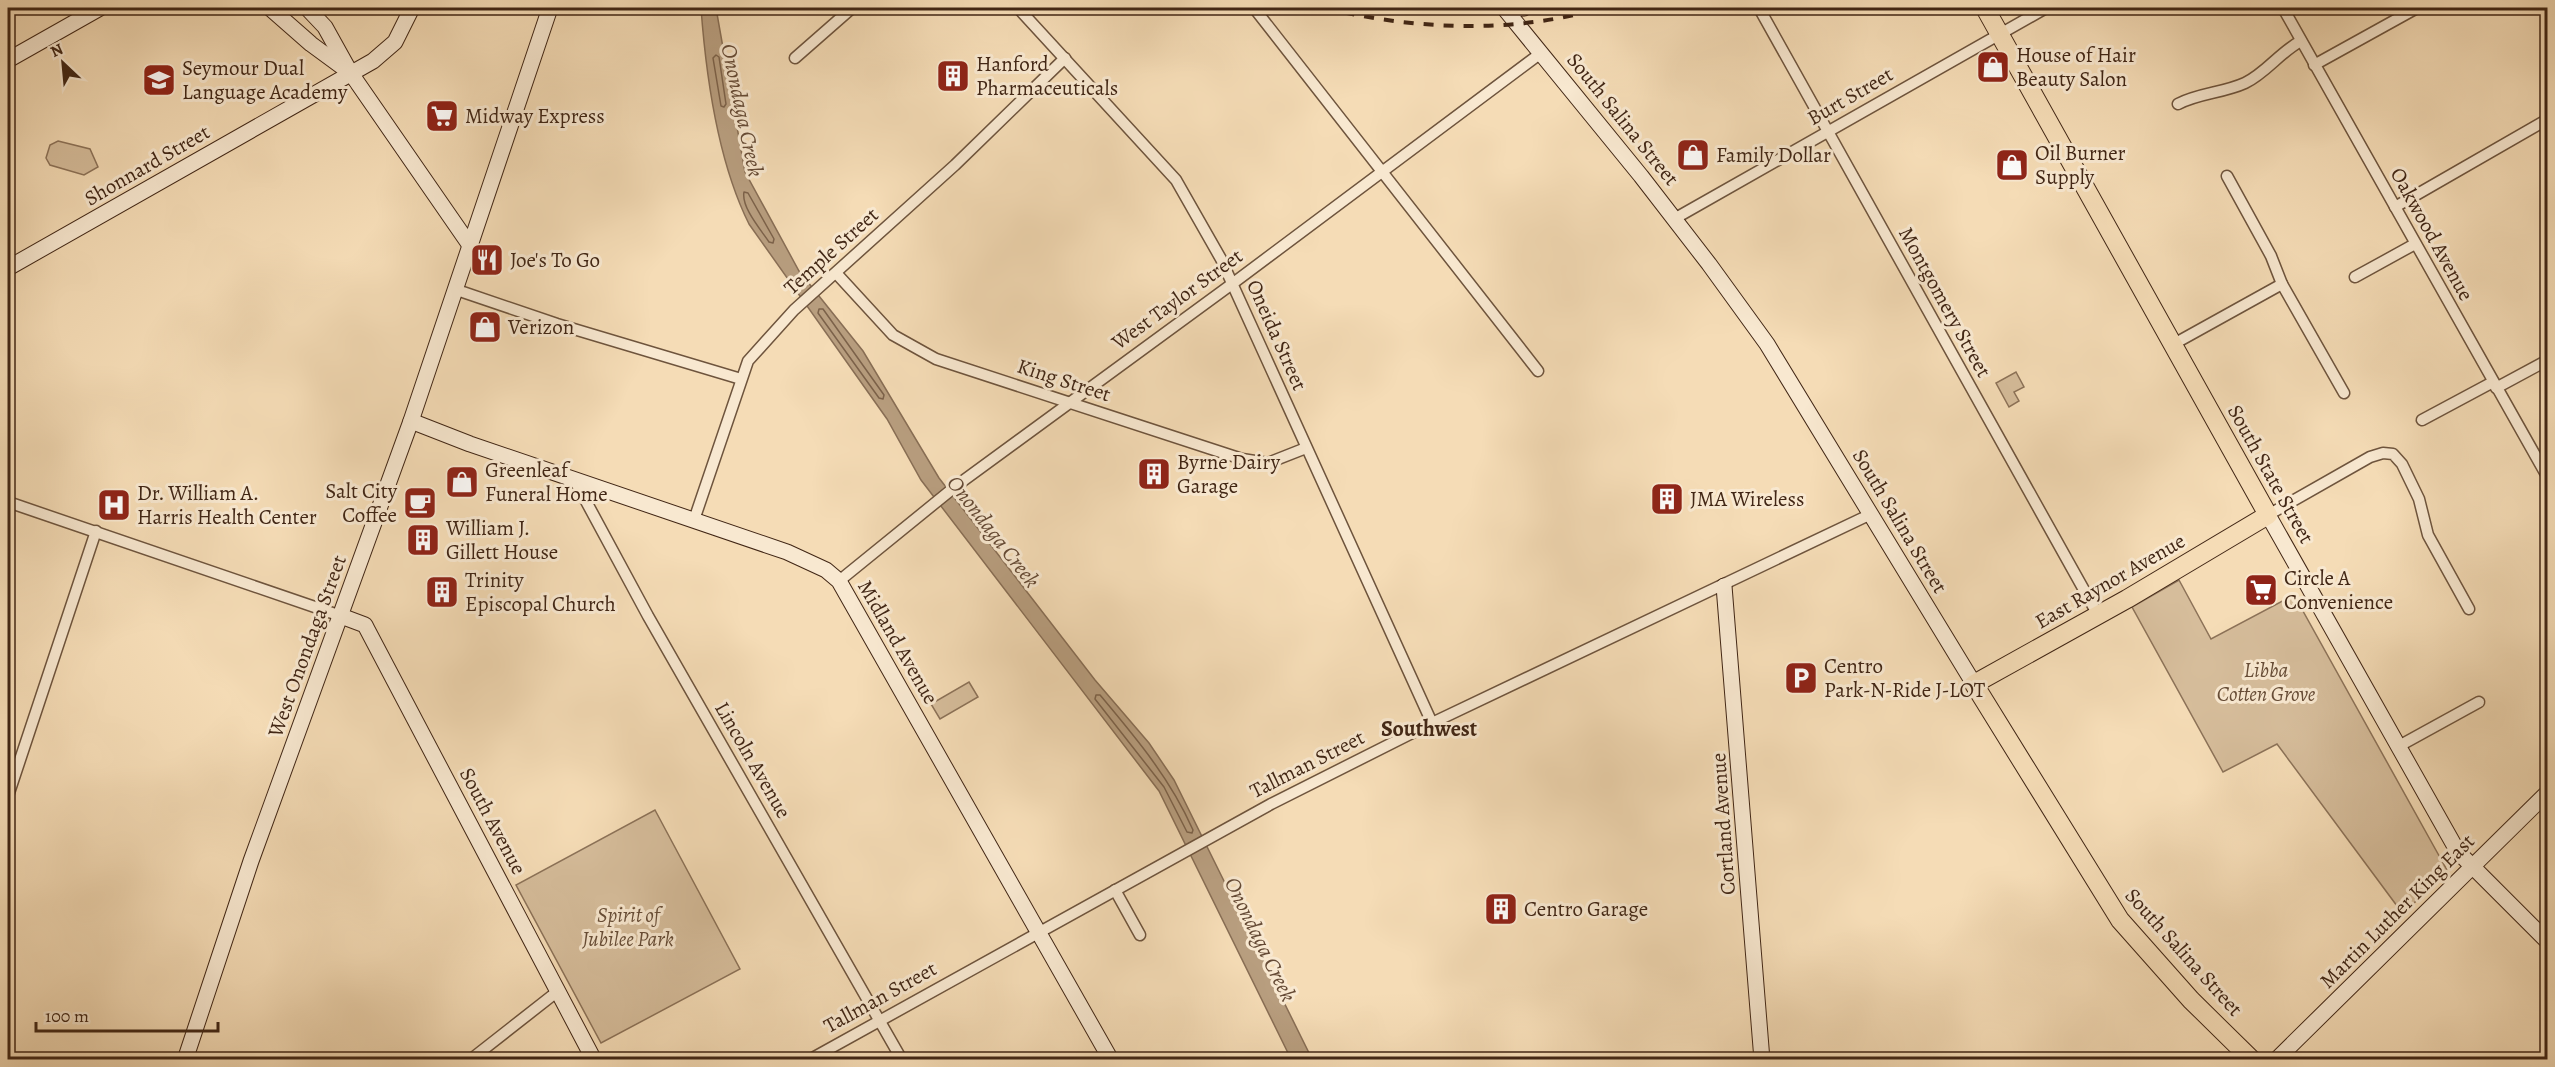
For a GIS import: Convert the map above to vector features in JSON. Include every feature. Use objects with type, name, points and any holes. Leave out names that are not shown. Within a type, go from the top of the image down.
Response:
[{"type":"main road","name":"South State Street","points":[[1984,8],[2268,515]]},
{"type":"main road","name":"East Raynor Avenue","points":[[1974,684],[2098,615],[2268,515]]},
{"type":"main road","name":"South Salina Street","points":[[1974,684],[2120,920],[2191,1000],[2252,1059]]},
{"type":"street","points":[[8,60],[100,8]]},
{"type":"street","points":[[270,8],[311,44],[350,72]]},
{"type":"street","points":[[307,8],[325,27],[350,72],[469,244]]},
{"type":"street","name":"Shonnard Street","points":[[8,268],[373,61],[395,42],[412,8]]},
{"type":"street","name":"West Onondaga Street","points":[[185,1059],[251,861],[411,421],[550,8]]},
{"type":"street","points":[[795,57],[852,8]]},
{"type":"street","name":"Oneida Street","points":[[1018,8],[1176,180],[1232,284],[1432,723]]},
{"type":"street","points":[[1254,8],[1538,371]]},
{"type":"street","points":[[1504,8],[1524,8]]},
{"type":"street","name":"South Salina Street","points":[[1504,8],[1674,219],[1767,344],[1869,515],[1974,684]]},
{"type":"street","name":"Montgomery Street","points":[[1759,8],[2098,615]]},
{"type":"street","name":"Burt Street","points":[[1674,219],[2046,8]]},
{"type":"street","name":"Oakwood Avenue","points":[[2283,8],[2547,478]]},
{"type":"street","points":[[2314,65],[2417,8]]},
{"type":"street","points":[[2178,104],[2193,96],[2244,84],[2259,74],[2289,47],[2301,41]]},
{"type":"street","name":"West Taylor Street","points":[[839,581],[926,508],[1232,284],[1541,53]]},
{"type":"street","name":"Temple Street","points":[[694,520],[748,361],[794,310],[955,165],[1065,58]]},
{"type":"street","points":[[2395,207],[2547,119]]},
{"type":"street","points":[[2227,176],[2264,242],[2282,284],[2344,393]]},
{"type":"street","points":[[2355,277],[2415,244]]},
{"type":"street","name":"King Street","points":[[836,273],[878,321],[914,348],[936,359],[1258,463],[1268,463],[1306,448]]},
{"type":"street","points":[[2172,345],[2282,284]]},
{"type":"street","points":[[454,289],[548,321],[741,379]]},
{"type":"street","points":[[2422,420],[2547,360]]},
{"type":"street","name":"Midland Avenue","points":[[411,421],[787,552],[826,570],[839,581],[1111,1059]]},
{"type":"street","points":[[2268,515],[2370,457],[2383,453],[2393,454],[2402,464],[2419,499],[2428,535],[2469,609]]},
{"type":"street","name":"Lincoln Avenue","points":[[574,479],[648,616],[902,1059]]},
{"type":"street","points":[[8,502],[341,616]]},
{"type":"street","name":"Tallman Street","points":[[809,1059],[1209,837],[1432,723],[1869,515]]},
{"type":"street","name":"South State Street","points":[[2268,515],[2458,852],[2547,942]]},
{"type":"street","points":[[8,796],[96,531]]},
{"type":"street","name":"Cortland Avenue","points":[[1724,586],[1762,1059]]},
{"type":"street","name":"South Avenue","points":[[341,616],[364,625],[367,629],[594,1059]]},
{"type":"street","points":[[2399,746],[2479,702]]},
{"type":"street","name":"Martin Luther King East","points":[[2276,1059],[2547,792]]},
{"type":"street","points":[[1115,890],[1140,935]]},
{"type":"street","points":[[470,1059],[558,991]]},
{"type":"green space","points":[[58,141],[90,149],[98,167],[84,175],[50,165],[46,158],[50,145]]},
{"type":"green space","points":[[2016,372],[2024,387],[2014,392],[2019,401],[2009,407],[1996,383]]},
{"type":"green space","name":"Libba Cotten Grove","points":[[2179,580],[2211,639],[2294,595],[2447,870],[2403,914],[2277,744],[2223,772],[2132,607]]},
{"type":"green space","points":[[969,682],[978,697],[940,719],[931,704]]},
{"type":"green space","name":"Spirit of Jubilee Park","points":[[655,810],[740,969],[601,1043],[516,885]]},
{"type":"water","points":[[701,8],[716,8],[745,172],[799,271],[863,351],[939,478],[1095,680],[1149,743],[1174,780],[1312,1059],[1291,1059],[1159,791],[921,480],[887,419],[749,224],[729,174],[715,118],[706,62]]},
{"type":"railway","points":[[1325,8],[1394,21],[1464,26],[1534,22],[1602,8]]},
{"type":"place","name":"House of Hair Beauty Salon","points":[[1993,67]]},
{"type":"place","name":"Hanford Pharmaceuticals","points":[[953,76]]},
{"type":"place","name":"Seymour Dual Language Academy","points":[[159,80]]},
{"type":"place","name":"Midway Express","points":[[442,116]]},
{"type":"place","name":"Family Dollar","points":[[1693,155]]},
{"type":"place","name":"Oil Burner Supply","points":[[2012,165]]},
{"type":"place","name":"Joe's To Go","points":[[487,260]]},
{"type":"place","name":"Verizon","points":[[485,327]]},
{"type":"place","name":"Byrne Dairy Garage","points":[[1154,474]]},
{"type":"place","name":"Greenleaf Funeral Home","points":[[462,482]]},
{"type":"place","name":"JMA Wireless","points":[[1667,499]]},
{"type":"place","name":"Salt City Coffee","points":[[420,503]]},
{"type":"place","name":"Dr. William A. Harris Health Center","points":[[114,505]]},
{"type":"place","name":"William J. Gillett House","points":[[423,540]]},
{"type":"place","name":"Circle A Convenience","points":[[2261,590]]},
{"type":"place","name":"Trinity Episcopal Church","points":[[442,592]]},
{"type":"place","name":"Centro Park-N-Ride J-LOT","points":[[1801,678]]},
{"type":"place","name":"Centro Garage","points":[[1501,909]]},
{"type":"district","name":"Southwest","points":[[1429,728]]},
{"type":"water label","name":"Onondaga Creek","points":[[743,110]]},
{"type":"water label","name":"Onondaga Creek","points":[[994,531]]},
{"type":"water label","name":"Onondaga Creek","points":[[1261,939]]}]
